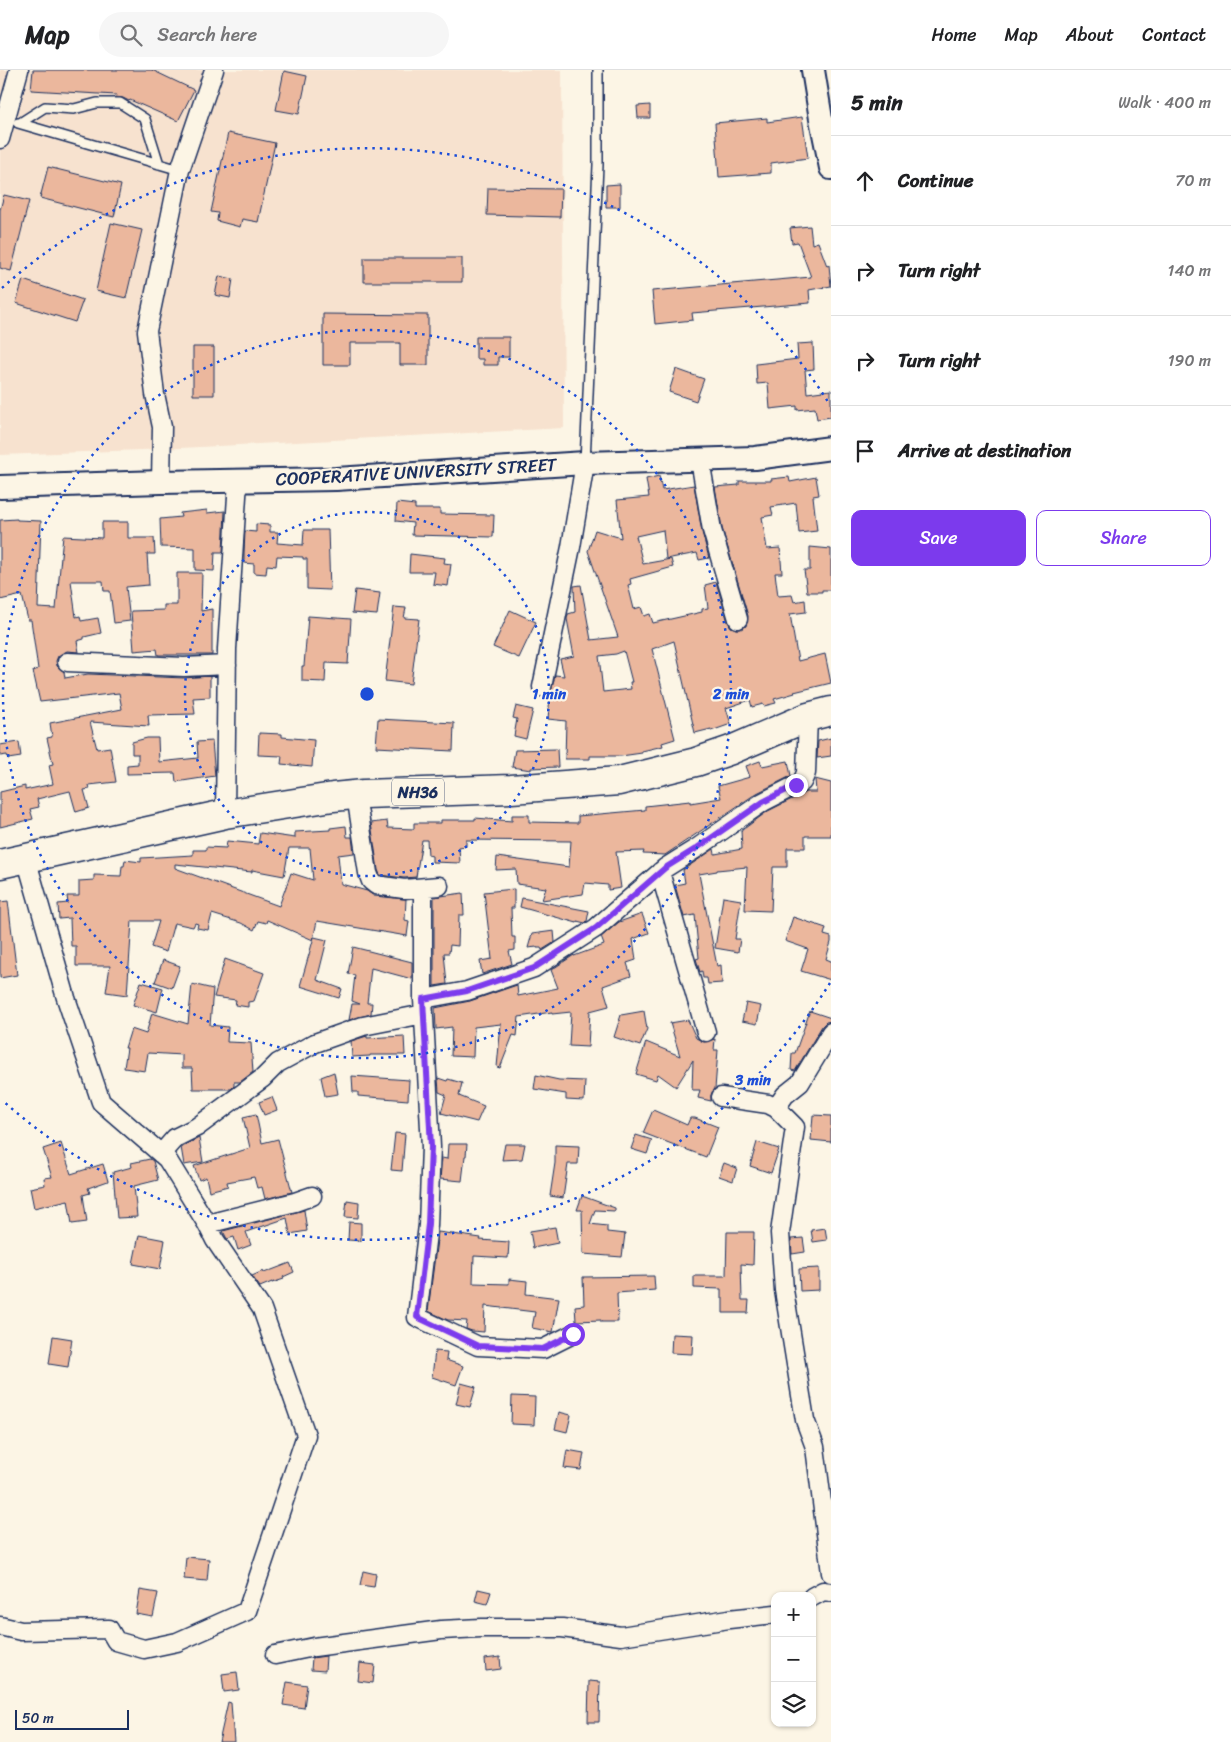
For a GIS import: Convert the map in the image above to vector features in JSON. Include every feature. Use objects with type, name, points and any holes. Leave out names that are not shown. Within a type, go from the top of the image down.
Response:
[{"type":"highway","name":"NH36","points":[[13,861],[225,814],[356,795],[510,789],[619,781],[696,762],[731,750],[819,714]]},
{"type":"street","points":[[0,139],[12,121],[19,70]]},
{"type":"street","points":[[161,482],[162,427],[155,394],[147,330],[180,170],[214,70]]},
{"type":"street","points":[[813,70],[820,119],[831,168]]},
{"type":"street","name":"COOPERATIVE UNIVERSITY STREET","points":[[0,487],[161,482],[336,480],[585,463],[755,458],[831,448]]},
{"type":"street","points":[[700,460],[712,530],[738,619]]},
{"type":"street","points":[[542,687],[571,547],[585,463]]},
{"type":"street","points":[[225,814],[227,665],[238,481]]},
{"type":"street","points":[[68,662],[184,667],[227,665]]},
{"type":"street","points":[[161,1154],[175,1138],[197,1127],[263,1078],[278,1063],[315,1043],[534,968],[596,928],[660,872],[763,802],[802,782],[806,773],[819,714]]},
{"type":"street","points":[[356,795],[368,873],[371,881],[376,885],[404,889],[431,887],[424,1006],[431,1147],[428,1224],[417,1317],[478,1346],[543,1349],[573,1334]]},
{"type":"street","points":[[0,1626],[21,1631],[109,1629],[116,1641],[144,1648],[177,1642],[247,1610],[306,1435],[262,1309],[215,1240],[167,1159],[101,1102],[66,998],[13,861]]},
{"type":"street","points":[[660,872],[706,1032]]},
{"type":"street","points":[[776,1108],[785,1095],[800,1083],[831,1032]]},
{"type":"street","points":[[721,1097],[768,1104],[776,1108],[795,1128],[780,1233],[784,1290],[805,1420],[815,1447],[831,1573]]},
{"type":"street","points":[[207,1224],[312,1196]]},
{"type":"street","points":[[816,1595],[823,1591],[831,1592]]},
{"type":"street","points":[[275,1655],[314,1647],[440,1630],[562,1628],[621,1636],[771,1614]]},
{"type":"lane","points":[[585,463],[598,165],[598,70]]},
{"type":"lane","points":[[12,121],[45,107],[74,109],[97,103],[120,103],[145,119],[160,164]]},
{"type":"lane","points":[[12,121],[180,170]]},
{"type":"shaded area","points":[[0,70],[562,70],[564,428],[142,450],[0,455]]},
{"type":"building","points":[[33,70],[152,70],[194,90],[178,121],[130,100],[115,97],[116,95],[31,90]]},
{"type":"building","points":[[284,71],[307,76],[299,114],[276,110]]},
{"type":"building","points":[[650,105],[650,118],[638,118],[637,106]]},
{"type":"building","points":[[802,117],[808,158],[771,163],[771,173],[719,177],[715,123],[767,118],[767,122]]},
{"type":"building","points":[[228,133],[275,143],[258,222],[242,219],[240,227],[217,221],[218,213],[211,212]]},
{"type":"building","points":[[48,167],[121,185],[114,217],[40,198]]},
{"type":"building","points":[[620,184],[620,207],[606,207],[606,185]]},
{"type":"building","points":[[488,188],[561,189],[560,217],[487,215]]},
{"type":"building","points":[[4,195],[29,201],[11,271],[0,268],[0,210]]},
{"type":"building","points":[[111,223],[142,230],[126,298],[96,291]]},
{"type":"building","points":[[810,226],[812,244],[818,242],[827,266],[829,265],[831,286],[809,290],[810,303],[692,313],[693,320],[655,324],[652,291],[811,277],[798,242],[792,243],[790,228]]},
{"type":"building","points":[[364,258],[462,258],[462,282],[364,282]]},
{"type":"building","points":[[219,276],[233,279],[230,298],[215,295]]},
{"type":"building","points":[[23,280],[83,300],[75,322],[16,303]]},
{"type":"building","points":[[323,314],[428,315],[428,365],[400,365],[400,343],[350,343],[350,365],[323,365]]},
{"type":"building","points":[[476,337],[509,337],[509,357],[498,357],[498,365],[483,365],[483,359],[476,359]]},
{"type":"building","points":[[813,343],[814,369],[805,370],[807,393],[831,390],[831,417],[817,419],[815,408],[797,410],[797,406],[770,409],[768,383],[757,384],[756,364],[798,359],[797,344]]},
{"type":"building","points":[[193,347],[214,347],[214,395],[193,395]]},
{"type":"building","points":[[676,369],[704,379],[696,401],[669,392]]},
{"type":"building","points":[[659,476],[662,490],[694,485],[702,532],[709,558],[699,560],[697,553],[666,559],[663,530],[636,536],[643,564],[671,559],[673,567],[630,579],[631,584],[628,585],[634,609],[641,607],[644,616],[650,614],[653,623],[702,612],[702,609],[708,608],[705,585],[716,582],[728,622],[731,627],[741,629],[746,626],[748,616],[722,528],[715,487],[739,485],[739,481],[771,481],[771,479],[789,477],[790,482],[816,477],[819,495],[813,496],[817,531],[799,533],[796,503],[771,507],[773,515],[762,517],[767,549],[780,548],[782,573],[775,573],[778,596],[792,595],[794,602],[805,600],[806,612],[790,614],[798,661],[825,654],[831,683],[794,692],[774,699],[776,703],[764,706],[763,704],[752,707],[750,700],[726,708],[731,724],[711,731],[711,729],[695,733],[674,641],[652,649],[675,739],[662,743],[663,746],[642,751],[642,753],[621,756],[590,756],[590,759],[565,759],[566,721],[548,719],[550,696],[555,675],[564,676],[560,659],[574,656],[567,619],[568,614],[575,612],[574,586],[581,585],[591,640],[618,637],[588,551],[595,530],[621,538],[617,500],[649,497],[646,479]],"holes":[[[624,651],[632,682],[630,682],[631,689],[603,692],[599,656]]]},
{"type":"building","points":[[397,503],[415,505],[415,509],[440,509],[440,514],[494,515],[493,537],[412,535],[413,523],[396,521]]},
{"type":"building","points":[[207,510],[207,513],[225,511],[223,552],[215,552],[214,571],[195,570],[195,548],[161,547],[160,519],[181,517],[180,513]]},
{"type":"building","points":[[0,520],[41,521],[38,608],[56,609],[63,536],[102,538],[102,522],[128,522],[128,538],[154,538],[155,554],[147,554],[149,585],[126,587],[130,621],[114,623],[110,591],[104,591],[103,581],[71,581],[76,617],[80,616],[81,621],[98,618],[101,633],[84,637],[84,639],[77,641],[79,652],[67,651],[58,656],[57,666],[64,672],[65,678],[88,674],[184,678],[210,676],[210,697],[193,698],[195,714],[148,715],[149,726],[90,722],[97,749],[110,747],[116,782],[89,785],[90,789],[84,790],[89,808],[76,812],[70,791],[37,799],[39,807],[30,809],[33,819],[0,827],[0,792],[25,786],[25,790],[53,784],[49,765],[53,764],[47,738],[52,737],[50,723],[122,709],[119,693],[40,702],[33,671],[38,669],[31,620],[28,620],[22,595],[0,600]]},
{"type":"building","points":[[256,524],[270,525],[270,532],[278,532],[277,543],[303,545],[304,530],[328,530],[330,590],[307,589],[307,559],[303,559],[303,557],[277,556],[276,566],[267,565],[266,574],[254,573],[254,564],[244,563],[244,553],[245,531],[256,532]]},
{"type":"building","points":[[810,547],[831,549],[831,590],[807,592],[804,570],[810,570]]},
{"type":"building","points":[[410,554],[445,558],[444,563],[451,564],[448,586],[433,584],[435,572],[409,572]]},
{"type":"building","points":[[177,573],[202,573],[201,611],[212,609],[212,655],[158,655],[157,649],[134,651],[131,611],[164,610],[164,605],[177,605]]},
{"type":"building","points":[[355,590],[380,593],[377,615],[352,613]]},
{"type":"building","points":[[394,607],[406,608],[404,618],[419,619],[411,684],[385,681]]},
{"type":"building","points":[[510,610],[536,622],[519,658],[493,647]]},
{"type":"building","points":[[308,616],[351,619],[348,664],[326,663],[325,682],[302,681]]},
{"type":"building","points":[[516,706],[533,710],[526,739],[514,736],[517,719],[513,718]]},
{"type":"building","points":[[378,719],[454,723],[453,751],[376,747]]},
{"type":"building","points":[[259,733],[282,734],[282,737],[314,740],[312,767],[281,764],[282,756],[258,755]]},
{"type":"building","points":[[147,738],[158,738],[159,762],[198,758],[197,742],[212,741],[215,776],[176,782],[175,773],[127,774],[127,765],[138,764],[138,754],[132,754],[132,742]]},
{"type":"building","points":[[831,738],[831,756],[817,758],[818,741]]},
{"type":"building","points":[[19,742],[21,757],[8,759],[7,755],[0,756],[0,745]]},
{"type":"building","points":[[557,749],[558,767],[531,768],[531,770],[512,767],[515,750]]},
{"type":"building","points":[[760,761],[762,766],[788,761],[791,776],[757,793],[665,855],[643,854],[644,851],[616,852],[621,888],[608,890],[608,885],[585,883],[583,894],[542,900],[546,888],[517,884],[516,869],[496,870],[497,857],[569,867],[571,841],[466,840],[466,846],[459,847],[460,863],[432,862],[432,856],[428,855],[427,840],[422,840],[416,877],[404,878],[380,875],[378,870],[371,823],[387,821],[388,828],[414,829],[414,823],[441,823],[441,820],[475,820],[475,818],[512,821],[512,815],[529,815],[529,822],[578,823],[578,816],[645,810],[645,806],[690,801],[690,803],[721,798],[718,786],[750,777],[746,766]]},
{"type":"building","points":[[815,779],[831,783],[831,836],[805,836],[805,848],[787,848],[787,867],[773,867],[771,911],[745,910],[747,867],[699,874],[717,966],[721,965],[722,983],[708,984],[707,978],[703,978],[702,971],[700,972],[696,959],[699,958],[695,915],[684,917],[675,885],[685,883],[683,870],[714,849],[715,854],[742,849],[741,831],[768,811],[806,792],[816,792]]},
{"type":"building","points":[[346,826],[347,837],[352,837],[354,853],[338,855],[341,884],[367,891],[374,896],[406,899],[405,920],[409,921],[407,936],[317,921],[313,940],[267,920],[266,923],[258,921],[254,930],[241,923],[212,914],[208,930],[197,928],[198,924],[195,923],[193,927],[174,923],[166,952],[151,947],[159,921],[132,921],[127,995],[106,992],[110,966],[76,966],[76,946],[71,946],[70,918],[59,919],[58,904],[68,903],[67,896],[79,896],[79,881],[94,880],[94,875],[121,876],[125,860],[141,862],[141,858],[193,855],[193,850],[206,850],[206,847],[226,848],[227,841],[258,844],[260,833],[295,838],[295,832],[330,830],[330,828]],"holes":[[[289,848],[310,848],[313,880],[291,873],[279,906],[175,868],[175,864],[252,872],[252,870],[284,876]]]},
{"type":"building","points":[[514,889],[514,908],[511,908],[512,937],[515,937],[515,950],[509,951],[512,964],[482,974],[480,961],[492,959],[484,892]]},
{"type":"building","points":[[463,893],[464,915],[459,915],[458,946],[450,945],[449,953],[444,953],[447,984],[434,986],[434,897]]},
{"type":"building","points":[[723,897],[741,900],[735,939],[740,939],[738,952],[715,948]]},
{"type":"building","points":[[522,898],[589,911],[587,921],[585,923],[577,921],[577,923],[520,907]]},
{"type":"building","points":[[8,901],[17,975],[0,978],[0,902]]},
{"type":"building","points":[[642,914],[649,933],[633,939],[636,960],[627,963],[631,976],[603,986],[609,1006],[590,1011],[588,1047],[569,1046],[571,1012],[552,1014],[552,1012],[519,1017],[517,1036],[513,1035],[500,1068],[497,1067],[501,1024],[474,1027],[473,1057],[451,1056],[452,1027],[436,1029],[435,1008],[470,1001],[517,985],[518,996],[558,988],[551,970],[574,955],[604,945],[601,937],[619,922]]},
{"type":"building","points":[[793,917],[826,928],[824,935],[831,937],[826,959],[831,961],[831,980],[801,971],[808,949],[785,941]]},
{"type":"building","points":[[554,931],[555,942],[542,950],[537,947],[528,948],[532,934]]},
{"type":"building","points":[[314,937],[327,940],[317,980],[342,989],[339,998],[300,986]]},
{"type":"building","points":[[353,947],[412,962],[412,979],[371,968],[367,1003],[372,1003],[371,1014],[349,1020],[352,1004],[360,1004],[352,1001],[355,975],[348,974]]},
{"type":"building","points":[[225,959],[264,973],[254,1001],[248,1002],[248,1007],[235,1005],[236,1000],[214,997]]},
{"type":"building","points":[[163,960],[180,966],[172,988],[155,982]]},
{"type":"building","points":[[141,982],[163,988],[157,1012],[133,1005]]},
{"type":"building","points":[[192,984],[213,989],[210,1025],[228,1027],[227,1042],[251,1043],[253,1072],[240,1082],[234,1082],[234,1086],[231,1089],[193,1089],[192,1068],[182,1068],[182,1055],[148,1053],[145,1071],[124,1068],[127,1048],[125,1048],[131,1029],[146,1034],[152,1013],[188,1024]]},
{"type":"building","points":[[746,1003],[761,1006],[757,1024],[742,1021]]},
{"type":"building","points":[[644,1011],[647,1029],[640,1046],[614,1037],[621,1015]]},
{"type":"building","points":[[810,1011],[831,1018],[831,1021],[826,1022],[822,1026],[795,1071],[791,1070],[792,1053],[795,1053]]},
{"type":"building","points":[[688,1020],[696,1038],[704,1042],[715,1039],[714,1050],[718,1050],[715,1089],[711,1095],[711,1101],[698,1098],[700,1090],[692,1090],[693,1060],[676,1087],[658,1074],[656,1080],[636,1074],[646,1042],[680,1056],[670,1023]]},
{"type":"building","points":[[367,1036],[367,1038],[404,1036],[405,1055],[352,1057],[351,1041]]},
{"type":"building","points":[[334,1072],[338,1094],[325,1096],[321,1077]]},
{"type":"building","points":[[536,1075],[559,1080],[585,1081],[584,1101],[566,1100],[566,1094],[534,1089]]},
{"type":"building","points":[[352,1076],[409,1080],[408,1100],[358,1096],[358,1092],[353,1092]]},
{"type":"building","points":[[438,1078],[462,1083],[459,1096],[484,1106],[477,1122],[441,1113],[446,1095],[439,1092]]},
{"type":"building","points":[[272,1097],[277,1110],[264,1115],[259,1102]]},
{"type":"building","points":[[653,1110],[687,1125],[690,1118],[695,1118],[718,1127],[706,1157],[643,1133]]},
{"type":"building","points":[[256,1114],[262,1143],[278,1139],[292,1192],[265,1199],[262,1187],[257,1188],[254,1177],[227,1182],[228,1186],[209,1191],[206,1177],[199,1180],[194,1166],[250,1148],[243,1117]]},
{"type":"building","points":[[813,1115],[831,1116],[831,1142],[811,1140]]},
{"type":"building","points":[[395,1133],[405,1134],[402,1171],[391,1170]]},
{"type":"building","points":[[636,1135],[652,1140],[647,1154],[631,1149]]},
{"type":"building","points":[[199,1138],[203,1162],[184,1165],[181,1147]]},
{"type":"building","points":[[757,1142],[779,1149],[771,1173],[750,1166]]},
{"type":"building","points":[[61,1143],[71,1174],[103,1164],[108,1181],[88,1188],[90,1193],[83,1195],[87,1222],[72,1224],[68,1200],[34,1208],[30,1188],[45,1185],[44,1178],[52,1177],[43,1149]]},
{"type":"building","points":[[448,1144],[467,1144],[462,1181],[440,1179],[442,1158],[447,1159]]},
{"type":"building","points":[[505,1144],[525,1144],[522,1159],[502,1160]]},
{"type":"building","points":[[555,1145],[579,1146],[578,1164],[568,1164],[563,1198],[550,1196],[555,1163]]},
{"type":"building","points":[[150,1159],[153,1161],[158,1180],[134,1186],[137,1217],[117,1218],[113,1172],[132,1167],[131,1163]]},
{"type":"building","points":[[724,1163],[737,1168],[733,1181],[719,1176]]},
{"type":"building","points":[[582,1196],[615,1208],[615,1211],[595,1210],[590,1224],[607,1226],[607,1232],[625,1234],[622,1257],[583,1254],[582,1210],[577,1210]]},
{"type":"building","points":[[347,1200],[359,1202],[358,1218],[345,1217]]},
{"type":"building","points":[[304,1210],[307,1231],[290,1234],[287,1218],[246,1232],[251,1245],[238,1250],[234,1237],[227,1239],[223,1231]]},
{"type":"building","points":[[349,1222],[361,1223],[361,1241],[348,1240]]},
{"type":"building","points":[[555,1227],[558,1243],[533,1248],[530,1231]]},
{"type":"building","points":[[825,1228],[827,1240],[813,1242],[811,1230]]},
{"type":"building","points":[[438,1232],[481,1238],[480,1240],[509,1242],[508,1258],[474,1256],[473,1283],[509,1284],[509,1279],[527,1281],[526,1294],[559,1298],[553,1332],[532,1328],[535,1312],[485,1306],[484,1332],[466,1329],[467,1321],[448,1320],[428,1311]]},
{"type":"building","points":[[727,1232],[754,1232],[753,1265],[741,1264],[742,1300],[749,1300],[748,1313],[723,1313],[721,1289],[694,1288],[694,1276],[726,1276]]},
{"type":"building","points":[[139,1235],[165,1240],[160,1269],[133,1264]]},
{"type":"building","points":[[803,1238],[805,1252],[792,1254],[791,1239]]},
{"type":"building","points":[[290,1263],[294,1272],[283,1277],[284,1279],[260,1287],[252,1276],[263,1271],[264,1273]]},
{"type":"building","points":[[819,1268],[819,1290],[800,1291],[799,1269]]},
{"type":"building","points":[[654,1276],[655,1290],[617,1293],[618,1322],[601,1322],[601,1320],[576,1321],[575,1306],[584,1305],[583,1277]]},
{"type":"building","points":[[672,1334],[693,1335],[692,1354],[671,1353]]},
{"type":"building","points":[[53,1336],[72,1339],[68,1367],[49,1364]]},
{"type":"building","points":[[435,1351],[447,1352],[446,1360],[463,1366],[456,1385],[432,1377]]},
{"type":"building","points":[[461,1383],[476,1387],[470,1407],[456,1404]]},
{"type":"building","points":[[512,1396],[535,1397],[534,1425],[511,1424]]},
{"type":"building","points":[[559,1412],[571,1415],[567,1432],[555,1429]]},
{"type":"building","points":[[567,1450],[584,1453],[581,1470],[564,1468]]},
{"type":"building","points":[[186,1557],[209,1559],[207,1581],[184,1579]]},
{"type":"building","points":[[363,1571],[376,1574],[374,1587],[360,1585]]},
{"type":"building","points":[[478,1589],[491,1592],[487,1604],[475,1601]]},
{"type":"building","points":[[140,1590],[158,1593],[153,1617],[136,1614]]},
{"type":"building","points":[[326,1656],[325,1671],[311,1670],[312,1658]]},
{"type":"building","points":[[500,1657],[501,1669],[486,1671],[485,1659]]},
{"type":"building","points":[[360,1663],[375,1665],[373,1683],[358,1681]]},
{"type":"building","points":[[237,1672],[239,1690],[224,1692],[222,1674]]},
{"type":"building","points":[[589,1681],[600,1682],[599,1722],[588,1722]]},
{"type":"building","points":[[287,1682],[307,1685],[304,1708],[283,1705]]},
{"type":"building","points":[[228,1702],[231,1703],[234,1742],[219,1742]]},
{"type":"route","points":[[573,1334],[543,1349],[478,1346],[417,1317],[428,1224],[431,1147],[423,999],[467,991],[534,968],[596,928],[665,868],[763,802],[796,785]]}]
